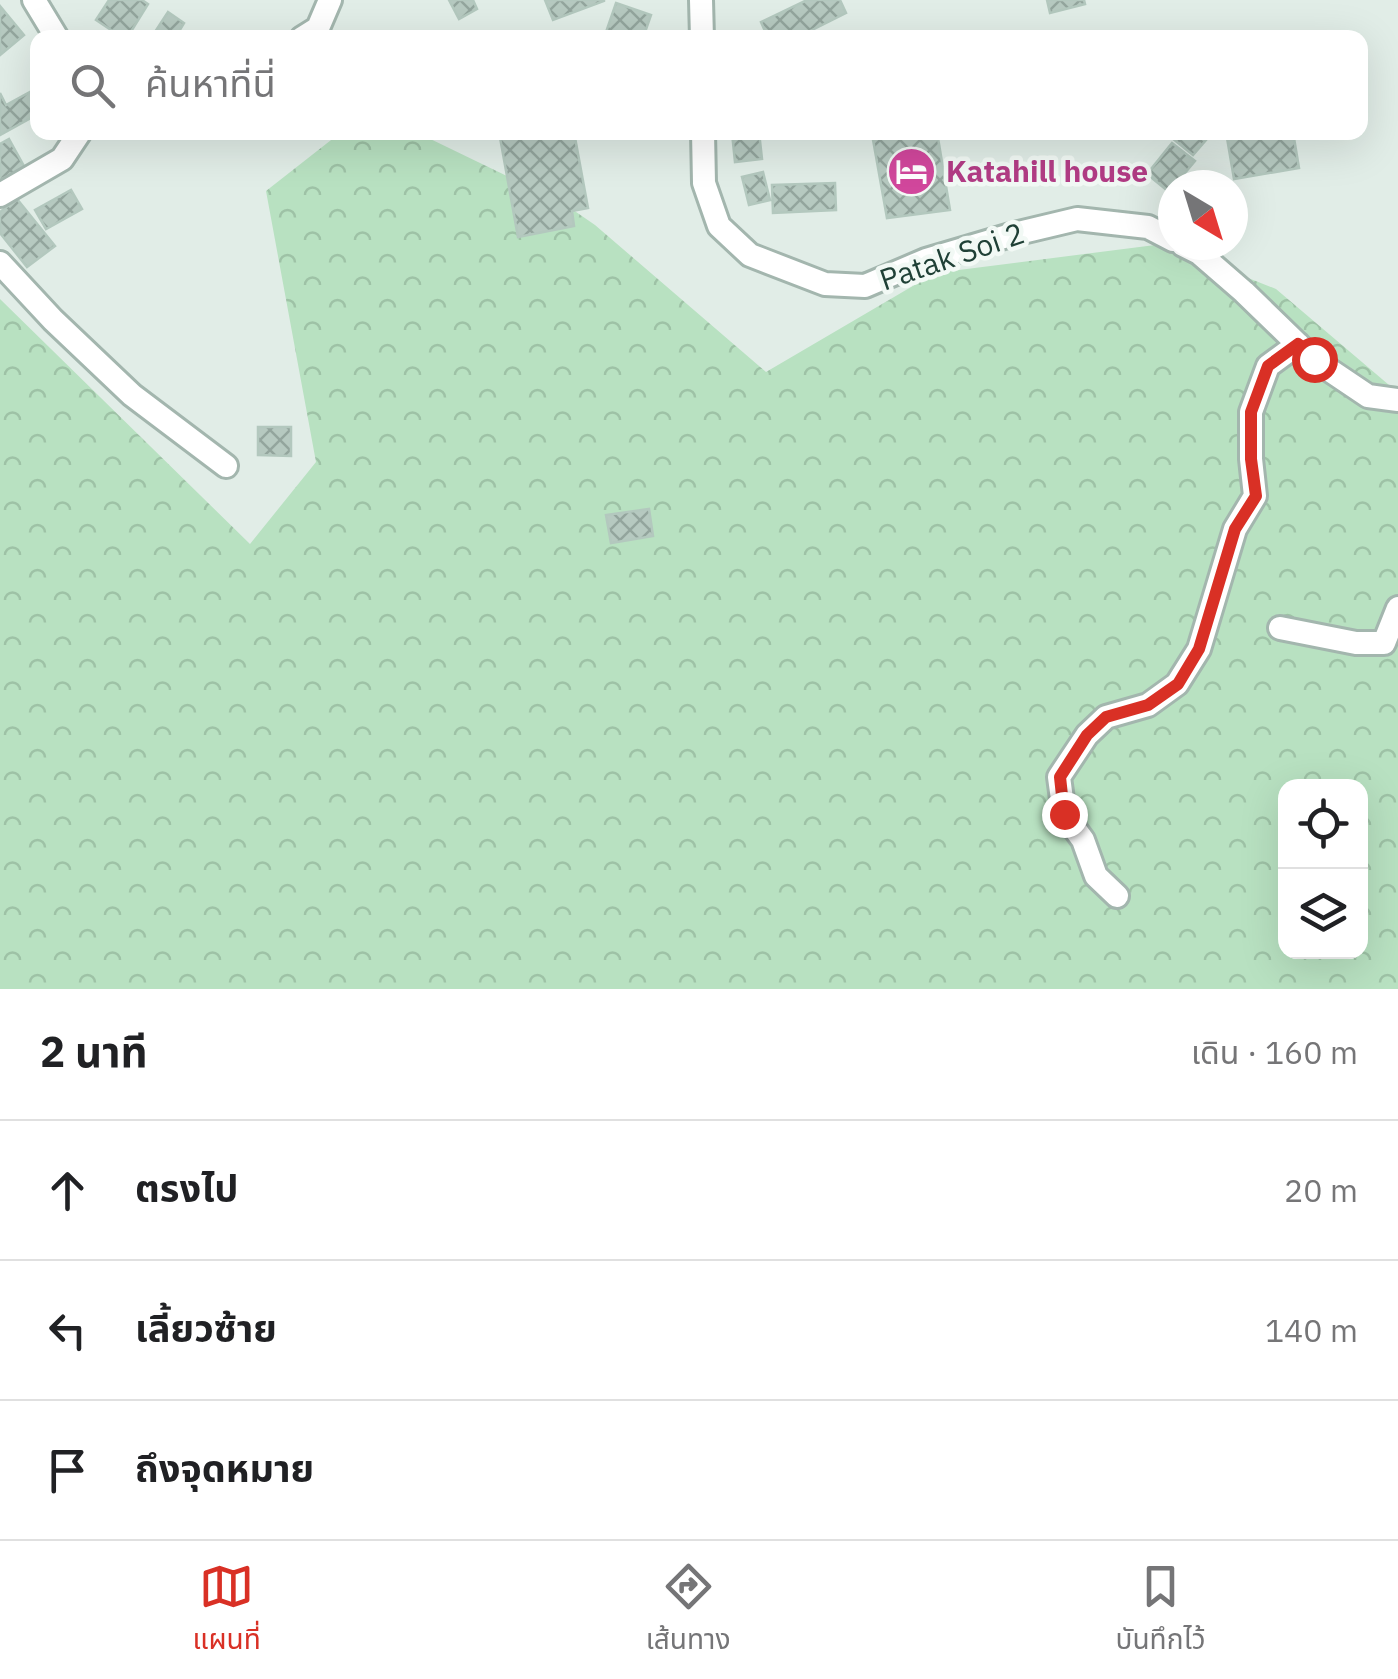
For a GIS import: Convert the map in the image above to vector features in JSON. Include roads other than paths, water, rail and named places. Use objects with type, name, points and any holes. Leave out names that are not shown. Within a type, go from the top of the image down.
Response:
[{"type":"street","points":[[34,0],[52,30]]},
{"type":"street","points":[[315,30],[330,0]]},
{"type":"street","points":[[701,0],[702,30]]},
{"type":"street","points":[[0,196],[62,159],[75,140]]},
{"type":"street","name":"Patak Soi 2","points":[[703,140],[704,183],[719,226],[750,255],[825,284],[866,286],[926,260],[1077,219],[1148,226],[1158,232]]},
{"type":"street","points":[[1206,260],[1314,359],[1368,396],[1398,400]]},
{"type":"street","points":[[0,263],[132,395],[226,466]]},
{"type":"street","points":[[1117,896],[1096,876],[1083,840],[1064,814],[1060,777],[1087,735],[1106,717],[1148,705],[1178,684],[1199,649],[1235,529],[1256,496],[1251,412],[1268,366],[1298,344]]},
{"type":"street","points":[[1280,628],[1356,643],[1384,643],[1398,608]]},
{"type":"place","name":"Katahill house","points":[[911,172]]}]
